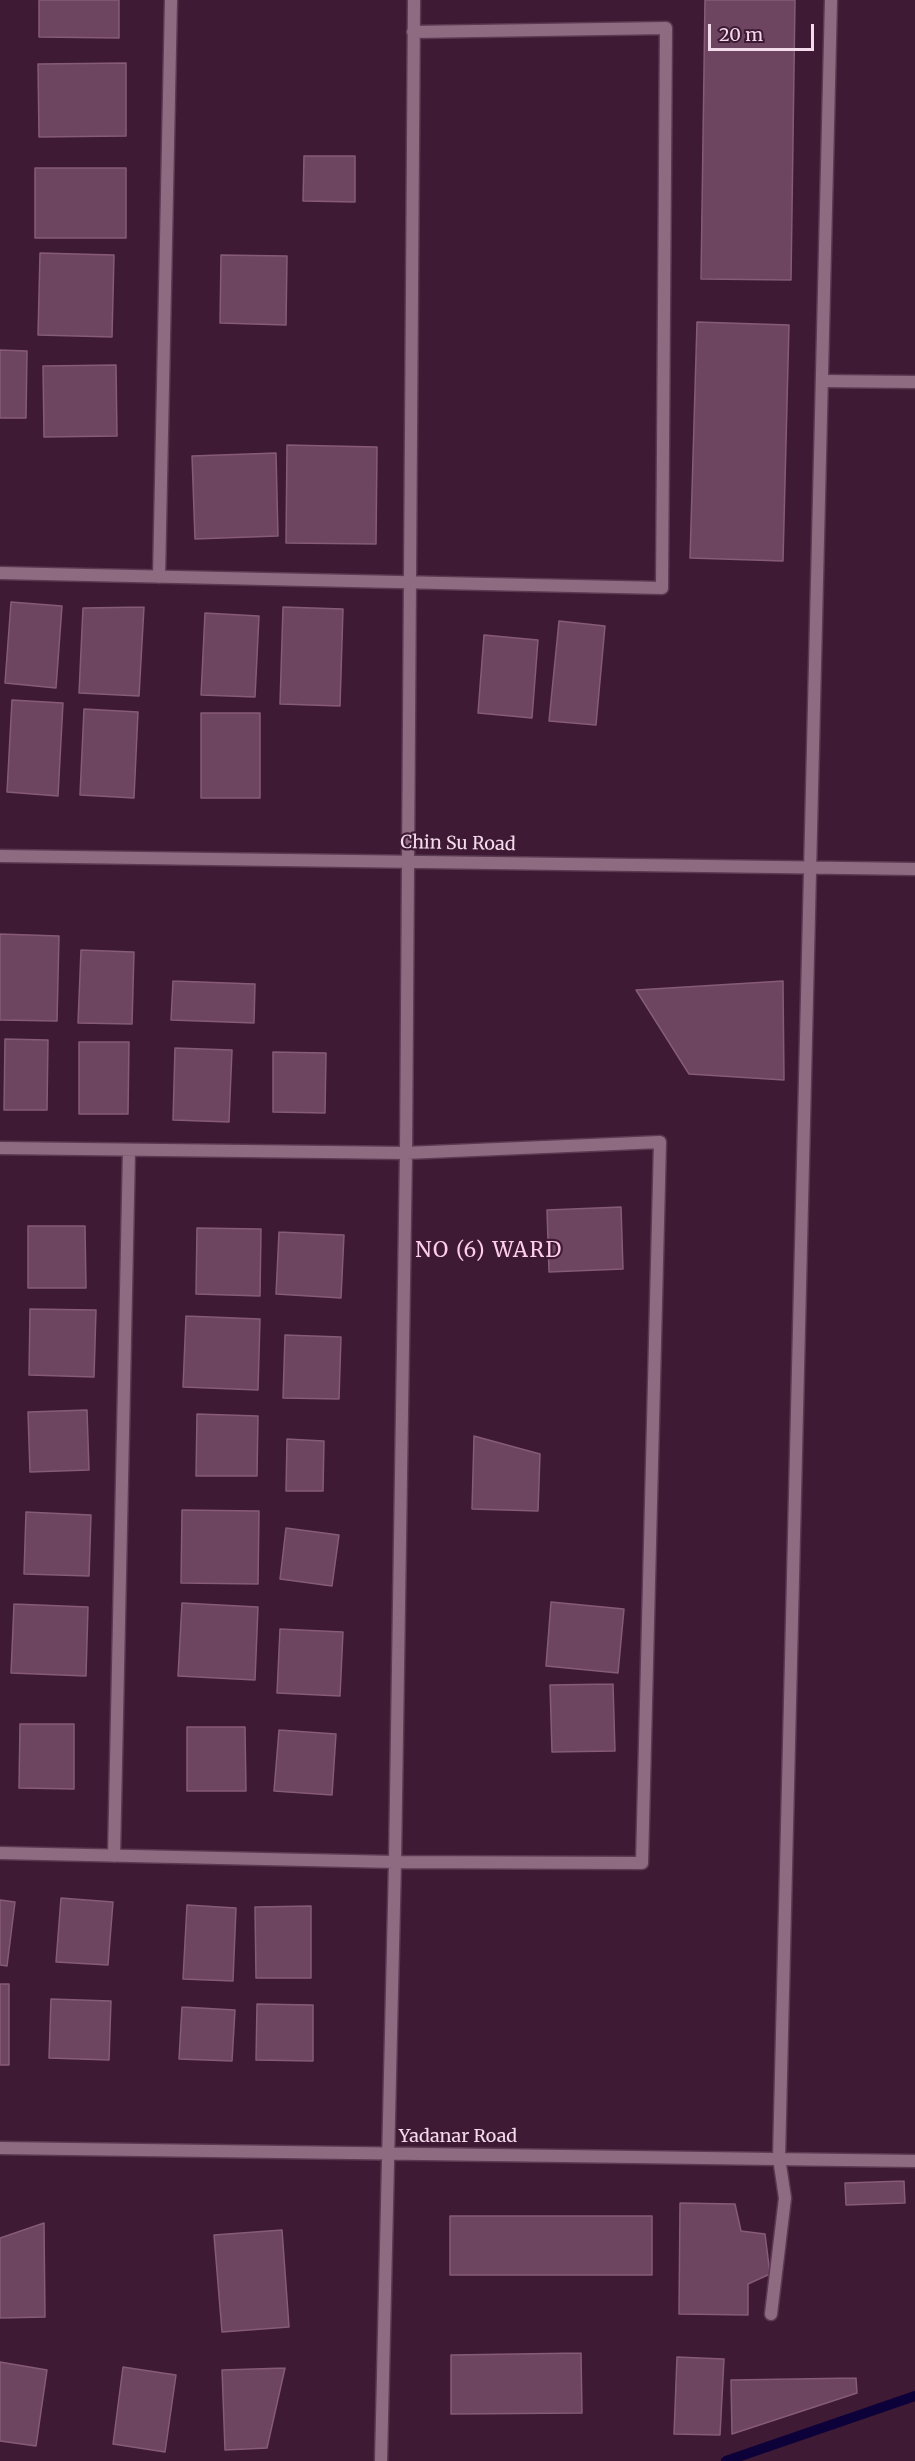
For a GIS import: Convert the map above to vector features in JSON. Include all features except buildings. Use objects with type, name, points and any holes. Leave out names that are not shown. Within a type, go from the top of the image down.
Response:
[{"type":"street","points":[[159,577],[171,0]]},
{"type":"street","points":[[381,2461],[395,1863],[406,1153],[414,0]]},
{"type":"street","points":[[771,2314],[785,2198],[779,2158],[831,0]]},
{"type":"street","points":[[0,573],[662,588],[666,28],[413,32]]},
{"type":"street","points":[[822,381],[915,382]]},
{"type":"street","name":"Chin Su Road","points":[[0,856],[915,869]]},
{"type":"street","points":[[0,1148],[406,1153],[660,1142],[642,1863],[395,1863],[0,1853]]},
{"type":"street","points":[[114,1856],[129,1150]]},
{"type":"street","name":"Yadanar Road","points":[[0,2148],[915,2161]]},
{"type":"waterway","points":[[726,2461],[915,2396]]},
{"type":"district","name":"NO (6) WARD","points":[[489,1251]]}]
